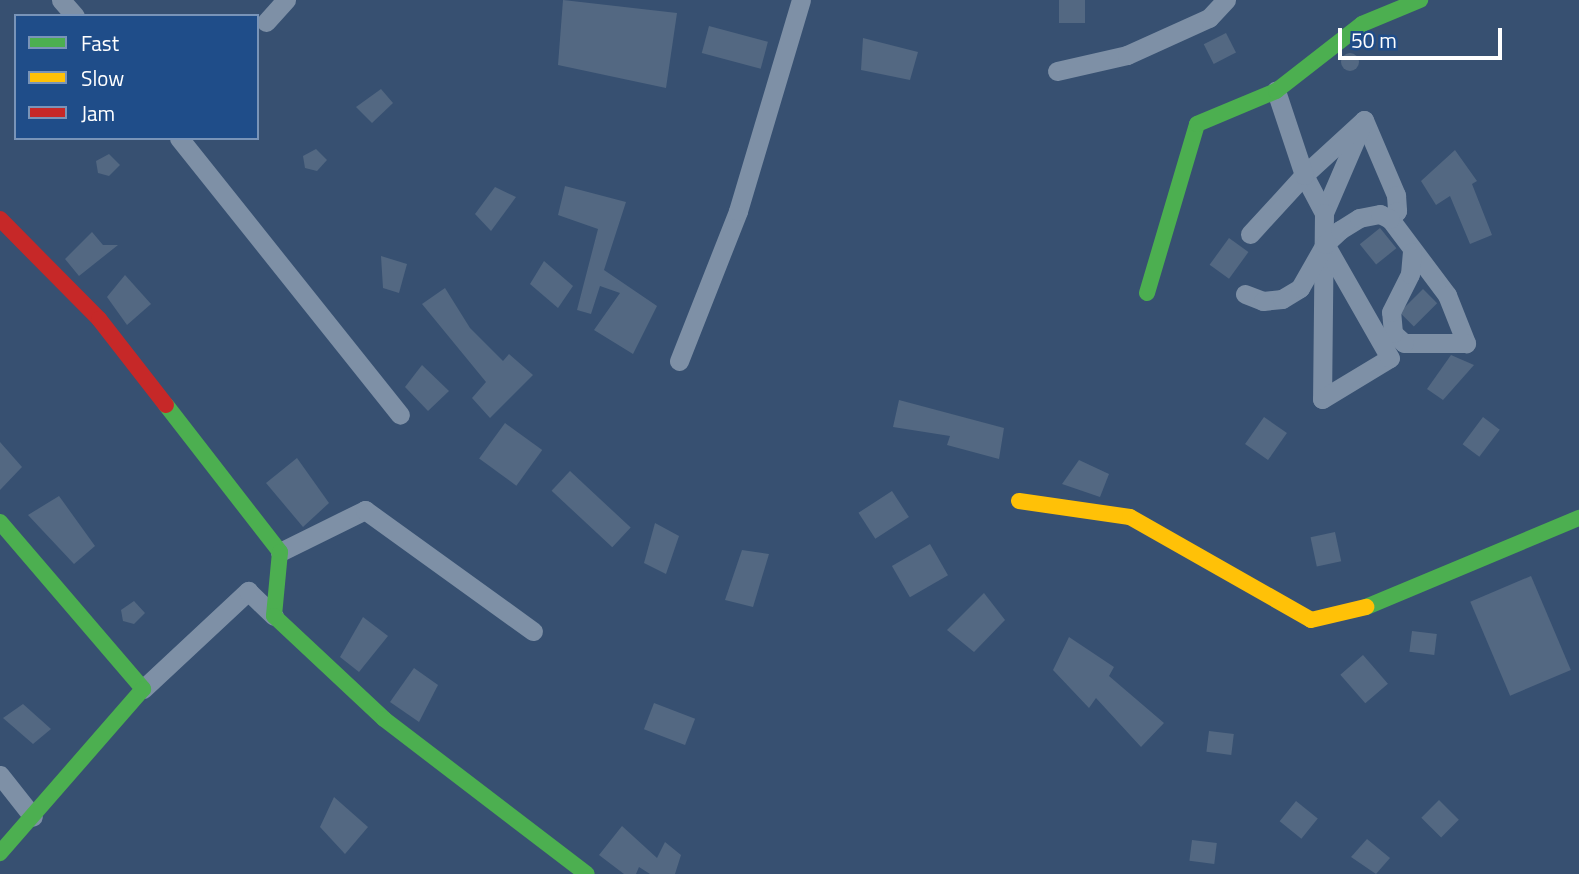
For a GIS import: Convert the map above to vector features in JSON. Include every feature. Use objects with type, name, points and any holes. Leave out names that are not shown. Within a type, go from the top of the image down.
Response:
[{"type":"street","points":[[61,0],[73,14]]},
{"type":"street","points":[[266,22],[286,0]]},
{"type":"street","points":[[679,361],[738,211],[801,0]]},
{"type":"street","points":[[1058,71],[1127,55],[1209,18],[1226,0]]},
{"type":"street","points":[[1147,293],[1197,124],[1276,91],[1362,24],[1420,0]]},
{"type":"street","points":[[1276,91],[1304,175],[1324,213]]},
{"type":"street","points":[[1250,234],[1304,175],[1364,120]]},
{"type":"street","points":[[1325,244],[1390,358],[1322,399],[1324,213],[1364,120]]},
{"type":"street","points":[[1364,120],[1396,195],[1397,211],[1390,219]]},
{"type":"street","points":[[181,140],[400,415]]},
{"type":"street","points":[[1245,294],[1263,301],[1282,299],[1316,267],[1325,244],[1359,218],[1380,214],[1390,219],[1412,252],[1447,295],[1466,343],[1405,342],[1393,333],[1391,312],[1410,274],[1412,252]]},
{"type":"street","points":[[0,219],[99,319],[280,552],[274,616]]},
{"type":"street","points":[[1019,500],[1130,517],[1311,620],[1343,616],[1579,517]]},
{"type":"street","points":[[280,552],[365,510],[533,631]]},
{"type":"street","points":[[0,522],[143,689]]},
{"type":"street","points":[[0,853],[143,689],[248,591],[384,719],[587,874]]},
{"type":"street","points":[[0,775],[33,817]]},
{"type":"building","points":[[563,0],[677,13],[666,88],[558,65]]},
{"type":"building","points":[[1059,0],[1085,0],[1085,23],[1059,23]]},
{"type":"building","points":[[709,26],[768,42],[761,69],[702,53]]},
{"type":"building","points":[[1226,33],[1236,53],[1214,64],[1204,44]]},
{"type":"building","points":[[863,38],[918,52],[910,80],[861,70]]},
{"type":"building","points":[[1350,53],[1356,56],[1359,62],[1356,68],[1350,71],[1344,68],[1341,62],[1344,56]]},
{"type":"building","points":[[381,89],[393,103],[372,123],[356,107]]},
{"type":"building","points":[[316,149],[327,160],[317,171],[305,168],[303,156]]},
{"type":"building","points":[[1455,150],[1477,181],[1472,184],[1492,235],[1470,244],[1450,196],[1436,205],[1421,181]]},
{"type":"building","points":[[109,154],[120,165],[109,176],[98,173],[96,161]]},
{"type":"building","points":[[565,186],[626,202],[604,270],[657,306],[633,354],[594,330],[620,293],[600,286],[591,314],[577,310],[598,229],[558,215]]},
{"type":"building","points":[[495,187],[516,197],[491,231],[475,214]]},
{"type":"building","points":[[1380,228],[1396,248],[1376,265],[1360,244]]},
{"type":"building","points":[[92,232],[103,245],[118,245],[79,276],[65,259]]},
{"type":"building","points":[[1229,238],[1248,252],[1229,279],[1210,265]]},
{"type":"building","points":[[381,256],[407,264],[399,293],[383,288]]},
{"type":"building","points":[[544,261],[573,286],[558,308],[530,284]]},
{"type":"building","points":[[125,275],[151,304],[127,325],[107,297]]},
{"type":"building","points":[[445,288],[470,328],[503,361],[509,354],[533,375],[490,418],[472,398],[486,382],[422,304]]},
{"type":"building","points":[[1423,289],[1437,303],[1414,326],[1400,312]]},
{"type":"building","points":[[1451,355],[1474,365],[1443,400],[1427,389]]},
{"type":"building","points":[[422,365],[449,391],[428,411],[405,387]]},
{"type":"building","points":[[899,400],[1004,428],[999,459],[947,445],[950,436],[893,427]]},
{"type":"building","points":[[1264,417],[1287,433],[1268,460],[1245,444]]},
{"type":"building","points":[[1483,417],[1500,430],[1479,457],[1463,444]]},
{"type":"building","points":[[505,423],[542,450],[516,486],[479,459]]},
{"type":"building","points":[[0,442],[22,467],[0,490]]},
{"type":"building","points":[[297,458],[329,503],[303,527],[266,483]]},
{"type":"building","points":[[1079,460],[1109,474],[1100,497],[1062,484]]},
{"type":"building","points":[[570,471],[631,528],[612,547],[552,491]]},
{"type":"building","points":[[892,491],[909,517],[875,539],[858,513]]},
{"type":"building","points":[[59,496],[95,546],[74,564],[28,515]]},
{"type":"building","points":[[655,523],[679,536],[666,574],[644,563]]},
{"type":"building","points":[[1335,532],[1341,561],[1317,567],[1311,537]]},
{"type":"building","points":[[930,544],[948,575],[910,597],[892,566]]},
{"type":"building","points":[[742,550],[769,554],[753,607],[725,600]]},
{"type":"building","points":[[1531,576],[1571,670],[1510,696],[1470,602]]},
{"type":"building","points":[[984,593],[1005,620],[974,652],[947,630]]},
{"type":"building","points":[[134,601],[145,613],[134,624],[123,621],[121,610]]},
{"type":"building","points":[[363,617],[388,636],[359,672],[340,657]]},
{"type":"building","points":[[1412,631],[1437,634],[1434,655],[1409,652]]},
{"type":"building","points":[[1069,637],[1114,667],[1109,676],[1164,723],[1141,747],[1096,698],[1089,708],[1053,670]]},
{"type":"building","points":[[1363,655],[1388,684],[1365,703],[1340,675]]},
{"type":"building","points":[[414,668],[438,685],[419,722],[390,702]]},
{"type":"building","points":[[654,703],[695,719],[685,745],[644,729]]},
{"type":"building","points":[[23,704],[51,729],[33,744],[3,718]]},
{"type":"building","points":[[1209,731],[1234,734],[1231,755],[1206,752]]},
{"type":"building","points":[[334,797],[368,827],[345,854],[320,827]]},
{"type":"building","points":[[1439,800],[1459,820],[1441,837],[1421,818]]},
{"type":"building","points":[[1296,801],[1318,819],[1301,839],[1280,821]]},
{"type":"building","points":[[622,826],[657,858],[665,842],[681,855],[675,874],[650,874],[639,867],[636,874],[624,874],[599,855]]},
{"type":"building","points":[[1367,839],[1390,858],[1376,874],[1351,857]]},
{"type":"building","points":[[1192,840],[1217,843],[1214,864],[1189,861]]},
{"type":"traffic: fast","points":[[1147,293],[1197,124],[1276,91],[1362,24],[1420,0]]},
{"type":"traffic: fast","points":[[166,405],[280,552],[274,616],[384,719],[587,874]]},
{"type":"traffic: fast","points":[[1366,607],[1579,518]]},
{"type":"traffic: fast","points":[[0,522],[143,689],[0,853]]},
{"type":"traffic: slow","points":[[1019,501],[1130,517],[1311,620],[1366,607]]},
{"type":"traffic: jam","points":[[0,219],[99,319],[166,405]]}]
